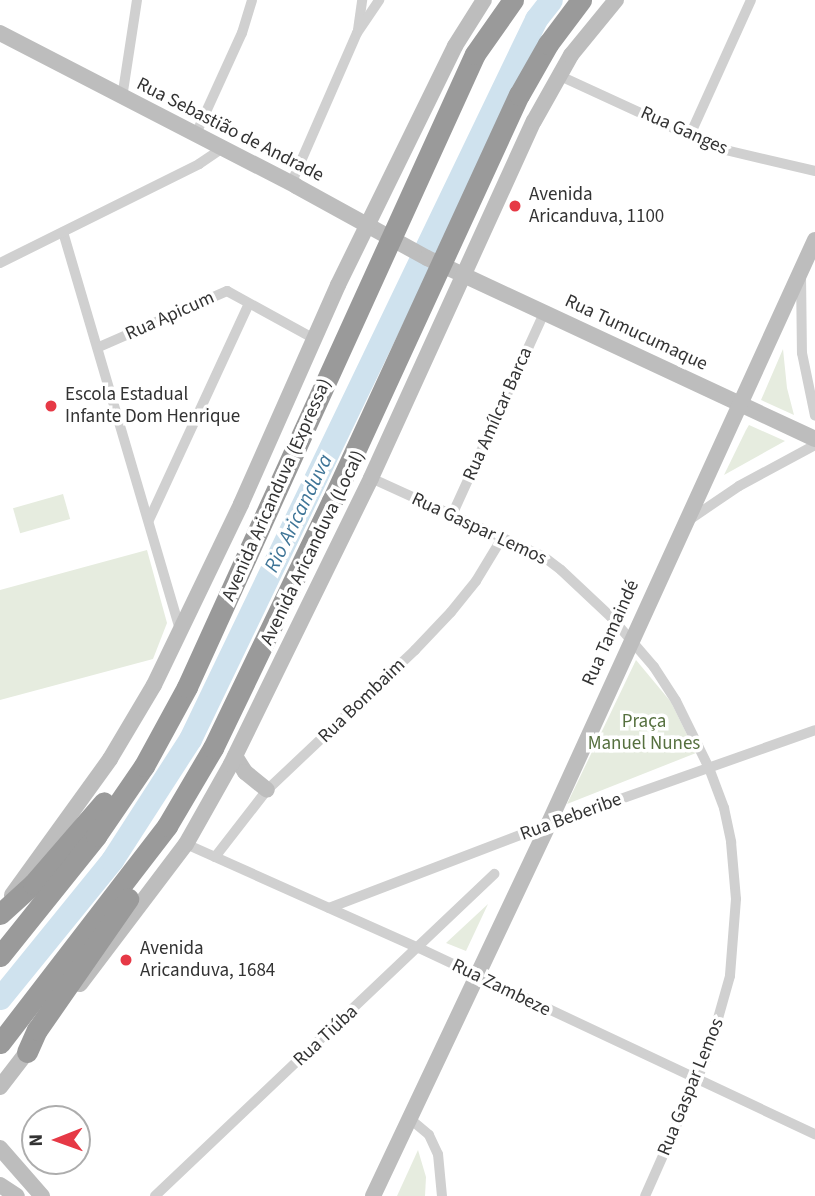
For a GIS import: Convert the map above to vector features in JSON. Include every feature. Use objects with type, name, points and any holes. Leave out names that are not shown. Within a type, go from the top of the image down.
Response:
[{"type":"highway","name":"Avenida Aricanduva (Expressa)","points":[[0,956],[96,836],[144,766],[187,687],[395,242],[475,54],[513,0]]},
{"type":"highway","points":[[27,1052],[37,1030],[138,884],[253,670],[433,261],[519,95],[548,44],[581,0]]},
{"type":"highway","points":[[0,912],[73,841],[124,778],[187,687]]},
{"type":"highway","points":[[0,1042],[167,827]]},
{"type":"main road","points":[[0,912],[110,759],[154,685],[313,338],[454,46],[484,0]]},
{"type":"main road","name":"Avenida Aricanduva (Local)","points":[[0,1087],[186,844],[235,757],[371,478],[558,75],[616,0]]},
{"type":"main road","name":"Rua Sebastião de Andrade","points":[[0,33],[433,261]]},
{"type":"main road","name":"Rua Tamaindé","points":[[373,1196],[548,825],[815,240]]},
{"type":"main road","name":"Rua Tumucumaque","points":[[433,261],[815,439]]},
{"type":"main road","points":[[235,757],[245,772],[267,790]]},
{"type":"main road","points":[[0,1148],[42,1196]]},
{"type":"main road","points":[[0,1185],[16,1196]]},
{"type":"main road","points":[[0,1194],[16,1196]]},
{"type":"street","points":[[122,98],[137,0]]},
{"type":"street","points":[[195,136],[242,33],[252,0]]},
{"type":"street","points":[[357,33],[362,0]]},
{"type":"street","points":[[291,184],[357,33],[379,0]]},
{"type":"street","points":[[690,135],[751,0]]},
{"type":"street","name":"Rua Ganges","points":[[558,75],[690,135],[745,156],[815,171]]},
{"type":"street","points":[[0,263],[221,149]]},
{"type":"street","points":[[63,232],[99,347],[180,632]]},
{"type":"street","points":[[801,270],[802,353],[815,416]]},
{"type":"street","name":"Rua Apicum","points":[[99,347],[222,293],[230,292],[313,338]]},
{"type":"street","points":[[149,520],[249,304]]},
{"type":"street","name":"Rua Amílcar Barca","points":[[452,515],[544,313]]},
{"type":"street","points":[[684,524],[739,486],[815,445]]},
{"type":"street","name":"Rua Gaspar Lemos","points":[[371,478],[544,557],[561,570],[631,639],[676,701],[709,768],[724,808],[731,842],[735,924],[724,1006],[697,1080],[645,1196]]},
{"type":"street","name":"Rua Bombaim","points":[[215,857],[267,790],[415,650],[477,581],[502,538]]},
{"type":"street","name":"Rua Beberibe","points":[[329,908],[548,825],[815,730]]},
{"type":"street","name":"Rua Zambeze","points":[[186,844],[419,948],[476,978],[815,1135]]},
{"type":"street","name":"Rua Tiúba","points":[[155,1196],[494,874]]},
{"type":"street","points":[[409,1118],[429,1135],[438,1154],[442,1196]]},
{"type":"green space","points":[[783,349],[787,388],[794,415],[761,400]]},
{"type":"green space","points":[[749,425],[785,441],[724,475],[746,430]]},
{"type":"green space","points":[[63,494],[70,519],[20,533],[13,508]]},
{"type":"green space","points":[[147,550],[167,623],[153,659],[0,700],[0,590]]},
{"type":"green space","name":"Praça Manuel Nunes","points":[[636,660],[671,702],[696,753],[567,804]]},
{"type":"green space","points":[[488,904],[466,951],[446,943]]},
{"type":"green space","points":[[418,1150],[426,1177],[425,1196],[397,1196]]},
{"type":"waterway","name":"Rio Aricanduva","points":[[0,998],[112,860],[190,739],[536,19],[551,0]]},
{"type":"place","name":"Avenida Aricanduva, 1100","points":[[515,206]]},
{"type":"place","name":"Escola Estadual Infante Dom Henrique","points":[[51,406]]},
{"type":"place","name":"Avenida Aricanduva, 1684","points":[[126,960]]}]
